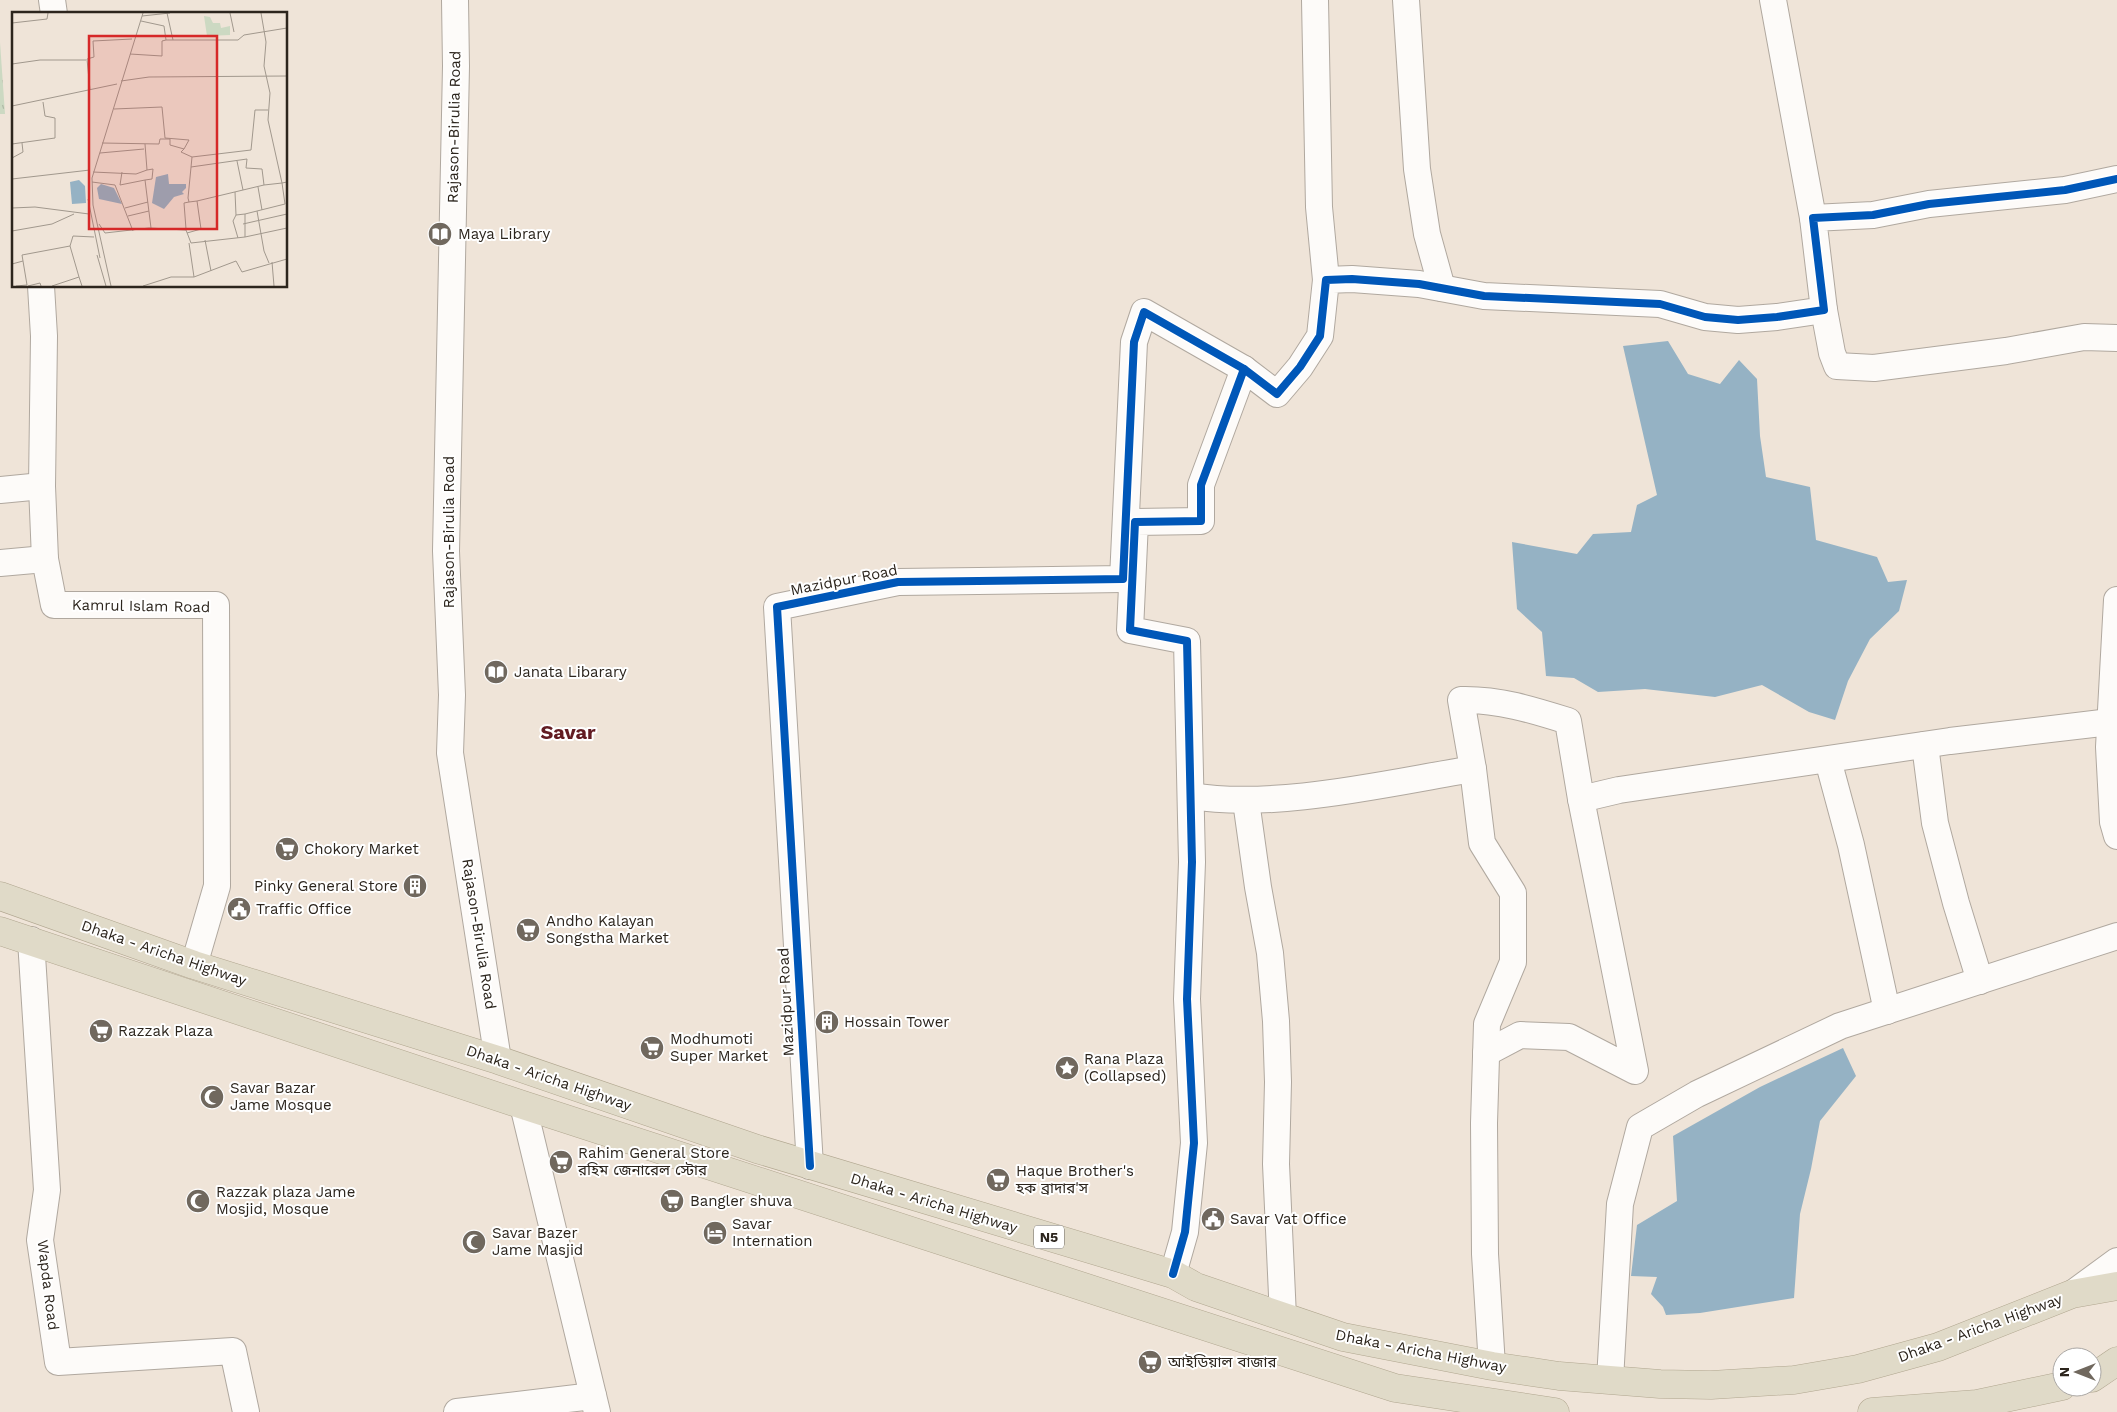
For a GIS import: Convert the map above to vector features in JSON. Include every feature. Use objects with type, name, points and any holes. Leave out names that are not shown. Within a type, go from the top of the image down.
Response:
[{"type":"highway","name":"Dhaka - Aricha Highway","points":[[0,896],[194,965],[498,1060],[810,1166],[1173,1274],[1196,1287],[1343,1337],[1492,1366],[1660,1384],[1753,1384],[1794,1380],[1858,1369],[1938,1347],[2072,1294],[2112,1288]]},
{"type":"highway","name":"Dhaka - Aricha Highway","points":[[0,931],[523,1105],[1395,1388],[1469,1405],[1555,1412]]},
{"type":"highway","points":[[2102,1371],[2117,1361]]},
{"type":"highway","points":[[2102,1376],[2117,1374]]},
{"type":"highway","points":[[1872,1412],[1954,1409],[2052,1388]]},
{"type":"street","name":"Rajason-Birulia Road","points":[[455,0],[456,76],[446,551],[452,695],[450,753],[498,1060]]},
{"type":"street","points":[[1173,1274],[1185,1232],[1194,1143],[1187,999],[1192,862],[1187,641],[1130,630],[1135,522],[1201,521],[1201,485],[1244,369],[1277,394],[1300,367],[1320,336],[1326,280],[1319,207],[1314,0]]},
{"type":"street","points":[[1406,0],[1417,169],[1427,234],[1442,288]]},
{"type":"street","points":[[1773,0],[1813,218],[1824,310],[1832,353],[1838,366],[1874,368],[2006,351],[2084,337],[2117,338]]},
{"type":"street","points":[[1813,218],[1873,215],[1929,204],[2065,190],[2117,179]]},
{"type":"street","points":[[1326,280],[1352,279],[1419,284],[1484,296],[1660,304],[1705,317],[1738,320],[1777,317],[1824,310]]},
{"type":"street","name":"Kamrul Islam Road","points":[[41,288],[44,336],[42,486],[45,560],[54,605],[216,605],[217,886],[194,965]]},
{"type":"street","name":"Mazidpur Road","points":[[810,1166],[777,607],[898,582],[1123,578],[1134,342],[1144,312],[1244,369]]},
{"type":"street","points":[[0,490],[42,486]]},
{"type":"street","points":[[0,563],[45,560]]},
{"type":"street","points":[[2117,600],[2110,722],[2113,822],[2117,836]]},
{"type":"street","points":[[1486,1053],[1520,1035],[1569,1037],[1635,1071],[1581,799],[1568,721],[1532,710],[1484,699],[1461,700],[1473,769],[1482,843],[1513,893],[1513,962],[1487,1024],[1486,1053],[1484,1123],[1485,1254],[1492,1366]]},
{"type":"street","points":[[1581,799],[1619,790],[1925,745],[2110,722]]},
{"type":"street","points":[[1925,745],[1935,823],[1980,981]]},
{"type":"street","points":[[1828,760],[1851,845],[1887,1011]]},
{"type":"street","points":[[1191,796],[1215,800],[1246,801],[1326,793],[1473,769]]},
{"type":"street","points":[[1246,801],[1258,887],[1270,953],[1276,1021],[1278,1082],[1276,1164],[1283,1317]]},
{"type":"street","points":[[1610,1380],[1620,1204],[1640,1127],[1697,1094],[1840,1026],[2117,936]]},
{"type":"street","name":"Wapda Road","points":[[31,940],[47,1190],[40,1240],[58,1362],[234,1351],[246,1412]]},
{"type":"street","points":[[457,1412],[595,1404],[523,1105]]},
{"type":"street","points":[[2072,1294],[2117,1261]]},
{"type":"green space","points":[[0,42],[5,114],[0,114]]},
{"type":"water","points":[[1668,341],[1688,374],[1720,384],[1739,360],[1757,379],[1760,436],[1766,477],[1810,487],[1816,540],[1877,557],[1888,582],[1907,580],[1899,611],[1870,639],[1848,681],[1835,720],[1809,712],[1762,685],[1715,697],[1645,689],[1598,692],[1574,678],[1546,676],[1542,632],[1517,609],[1512,542],[1577,554],[1593,534],[1631,532],[1637,505],[1657,495],[1623,346]]},
{"type":"water","points":[[1843,1048],[1856,1076],[1820,1121],[1800,1214],[1794,1298],[1700,1313],[1666,1315],[1663,1307],[1651,1294],[1657,1277],[1631,1276],[1637,1225],[1677,1201],[1673,1136],[1760,1087]]},
{"type":"cycle path","points":[[1173,1274],[1185,1232],[1194,1143],[1187,999],[1192,862],[1187,641],[1130,630],[1135,522],[1201,521],[1201,485],[1244,369],[1277,394],[1300,367],[1320,336],[1326,280],[1352,279],[1419,284],[1484,296],[1660,304],[1705,317],[1738,320],[1777,317],[1824,310],[1813,218],[1873,215],[1929,204],[2065,190],[2117,179]]},
{"type":"cycle path","points":[[810,1166],[777,607],[898,582],[1123,579],[1134,342],[1144,312],[1244,369]]},
{"type":"place","name":"Maya Library","points":[[440,234]]},
{"type":"place","name":"Janata Libarary","points":[[496,672]]},
{"type":"place","name":"Chokory Market","points":[[287,849]]},
{"type":"place","name":"Pinky General Store","points":[[415,886]]},
{"type":"place","name":"Traffic Office","points":[[239,909]]},
{"type":"place","name":"Andho Kalayan Songstha Market","points":[[528,930]]},
{"type":"place","name":"Hossain Tower","points":[[827,1022]]},
{"type":"place","name":"Razzak Plaza","points":[[101,1031]]},
{"type":"place","name":"Modhumoti Super Market","points":[[652,1048]]},
{"type":"place","name":"Rana Plaza (Collapsed)","points":[[1067,1068]]},
{"type":"place","name":"Savar Bazar Jame Mosque","points":[[212,1097]]},
{"type":"place","name":"Rahim General Store রহিম জেনারেল স্টোর","points":[[561,1162]]},
{"type":"place","name":"Haque Brother's হক ব্রাদার'স","points":[[998,1180]]},
{"type":"place","name":"Razzak plaza Jame Mosjid, Mosque","points":[[198,1201]]},
{"type":"place","name":"Bangler shuva","points":[[672,1201]]},
{"type":"place","name":"Savar Vat Office","points":[[1213,1219]]},
{"type":"place","name":"Savar Internation","points":[[715,1233]]},
{"type":"place","name":"Savar Bazer Jame Masjid","points":[[474,1242]]},
{"type":"place","name":"আইডিয়াল বাজার","points":[[1150,1362]]},
{"type":"district","name":"Savar","points":[[568,732]]}]
